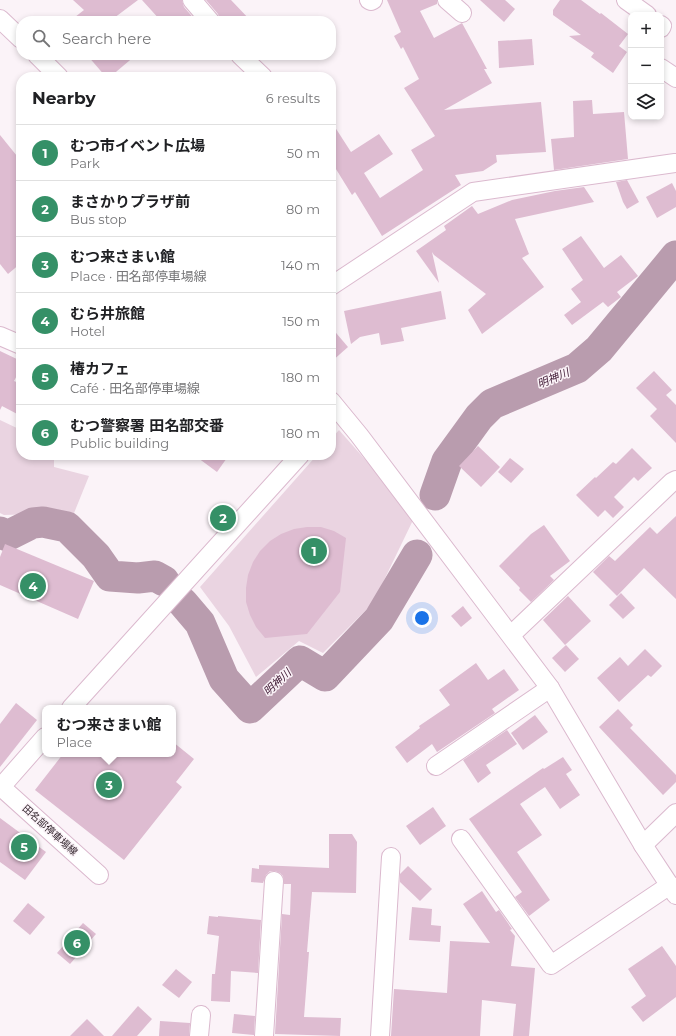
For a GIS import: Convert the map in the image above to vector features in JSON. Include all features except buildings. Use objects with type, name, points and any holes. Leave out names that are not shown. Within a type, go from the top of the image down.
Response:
[{"type":"street","points":[[192,0],[206,16]]},
{"type":"street","points":[[369,0],[373,0]]},
{"type":"street","points":[[446,0],[462,13]]},
{"type":"street","points":[[626,0],[643,12]]},
{"type":"street","points":[[0,19],[16,35]]},
{"type":"street","points":[[42,60],[54,72]]},
{"type":"street","points":[[245,60],[258,72]]},
{"type":"street","points":[[664,70],[676,78]]},
{"type":"street","points":[[336,283],[474,192],[674,164]]},
{"type":"street","points":[[0,336],[16,343]]},
{"type":"street","points":[[336,414],[511,635],[550,688],[643,845],[673,890],[552,965],[461,839]]},
{"type":"street","points":[[74,705],[295,460]]},
{"type":"street","points":[[511,635],[672,482],[676,480]]},
{"type":"street","points":[[436,766],[550,688]]},
{"type":"street","points":[[0,786],[42,740]]},
{"type":"street","name":"田名部停車場線","points":[[0,786],[99,875]]},
{"type":"street","points":[[643,845],[676,813]]},
{"type":"street","points":[[380,1036],[392,857]]},
{"type":"street","points":[[264,1036],[274,880]]},
{"type":"street","points":[[199,1036],[202,1015]]},
{"type":"shaded area","points":[[0,420],[16,428],[16,460],[54,460],[54,467],[89,476],[70,523],[37,514],[4,515],[0,513]]},
{"type":"shaded area","points":[[339,430],[415,516],[373,603],[323,653],[299,641],[256,677],[229,626],[200,587],[313,460],[336,460],[336,433]]},
{"type":"waterway","name":"明神川","points":[[435,495],[447,461],[479,417],[492,404],[577,368],[599,349],[676,256]]},
{"type":"waterway","name":"明神川","points":[[0,532],[7,536],[33,523],[43,522],[67,527],[96,556],[110,576],[138,578],[155,576],[164,581]]},
{"type":"waterway","name":"明神川","points":[[183,603],[200,623],[224,679],[250,708],[300,661],[325,676],[379,619],[417,555]]},
{"type":"place","name":"まさかりプラザ前","points":[[223,518]]},
{"type":"place","name":"むつ市イベント広場","points":[[314,551]]},
{"type":"place","name":"むら井旅館","points":[[33,586]]},
{"type":"place","name":"むつ来さまい館","points":[[109,785]]},
{"type":"place","name":"椿カフェ","points":[[24,847]]},
{"type":"place","name":"むつ警察署 田名部交番","points":[[77,943]]}]
